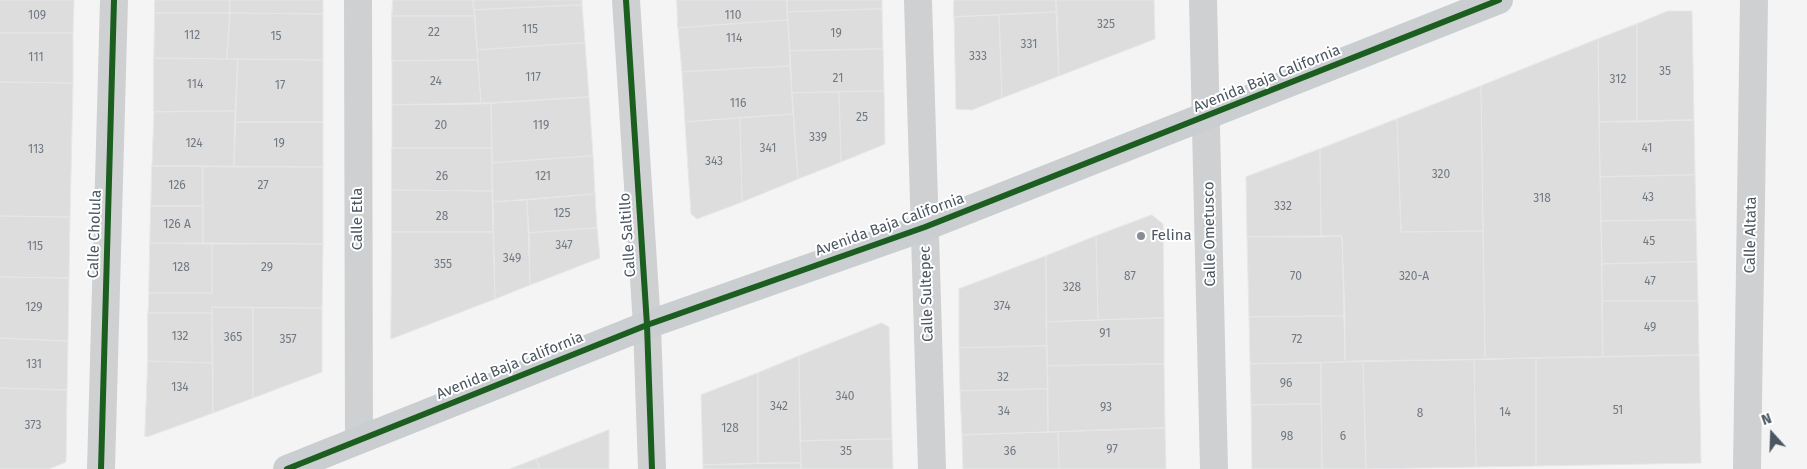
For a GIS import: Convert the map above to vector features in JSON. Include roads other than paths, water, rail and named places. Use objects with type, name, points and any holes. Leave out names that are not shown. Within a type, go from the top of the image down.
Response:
[{"type":"main road","name":"Avenida Baja California","points":[[288,469],[647,325],[925,227],[1499,0]]},
{"type":"street","name":"Calle Cholula","points":[[101,469],[114,0]]},
{"type":"street","name":"Calle Etla","points":[[358,0],[359,439]]},
{"type":"street","name":"Calle Saltillo","points":[[626,0],[647,325],[652,469]]},
{"type":"street","name":"Calle Sultepec","points":[[918,0],[932,469]]},
{"type":"street","name":"Calle Ometusco","points":[[1203,0],[1208,116],[1214,469]]},
{"type":"street","name":"Calle Altata","points":[[1747,469],[1754,0]]},
{"type":"place","name":"Felina","points":[[1141,236]]}]
